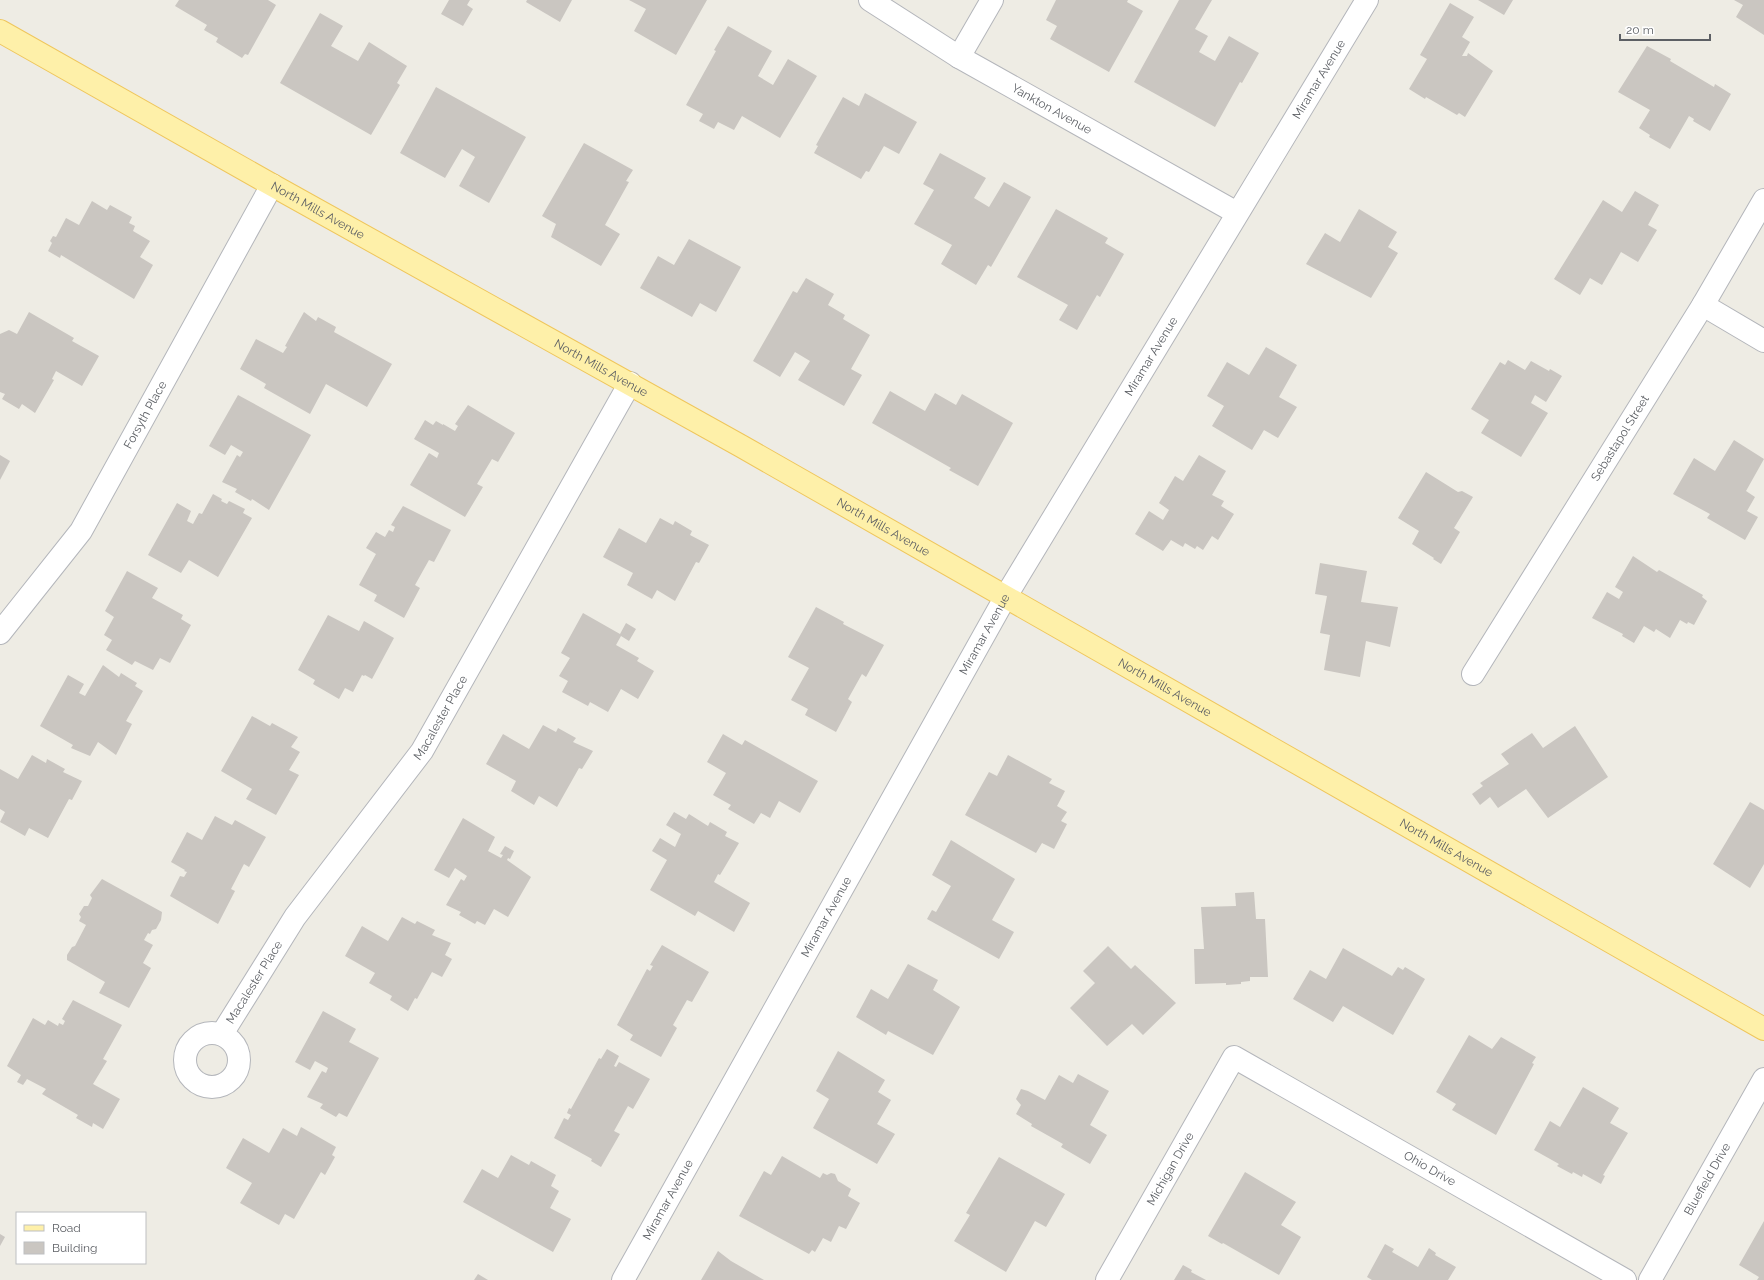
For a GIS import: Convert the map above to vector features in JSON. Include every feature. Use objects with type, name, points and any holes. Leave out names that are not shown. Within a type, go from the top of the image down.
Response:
[{"type":"main road","name":"North Mills Avenue","points":[[0,31],[272,185],[630,383],[1764,1028]]},
{"type":"street","name":"Yankton Avenue","points":[[870,0],[959,57],[1237,213]]},
{"type":"street","points":[[959,57],[992,0]]},
{"type":"street","name":"Miramar Avenue","points":[[623,1280],[1006,596],[1367,0]]},
{"type":"street","name":"Forsyth Place","points":[[0,633],[81,530],[272,185]]},
{"type":"street","name":"Sebastapol Street","points":[[1473,674],[1703,305],[1764,200]]},
{"type":"street","points":[[1703,305],[1764,341]]},
{"type":"street","name":"Macalester Place","points":[[222,1034],[295,917],[422,752],[630,383]]},
{"type":"street","name":"Michigan Drive","points":[[1107,1280],[1234,1057]]},
{"type":"street","name":"Ohio Drive","points":[[1234,1057],[1625,1280]]},
{"type":"street","name":"Bluefield Drive","points":[[1650,1280],[1764,1079]]},
{"type":"building","points":[[179,0],[268,0],[276,5],[248,55],[245,54],[242,58],[216,42],[218,38],[204,30],[207,25],[175,6]]},
{"type":"building","points":[[449,0],[470,0],[467,5],[473,9],[463,26],[441,14]]},
{"type":"building","points":[[527,0],[572,0],[560,22],[526,2]]},
{"type":"building","points":[[629,0],[707,0],[676,55],[634,31],[646,9]]},
{"type":"building","points":[[1056,0],[1128,0],[1127,2],[1143,11],[1109,72],[1050,39],[1057,26],[1046,20]]},
{"type":"building","points":[[1179,0],[1212,0],[1195,29],[1208,36],[1199,52],[1215,61],[1229,36],[1259,53],[1242,83],[1240,82],[1215,127],[1134,82]]},
{"type":"building","points":[[1478,0],[1513,0],[1504,15]]},
{"type":"building","points":[[1734,0],[1764,0],[1764,35],[1736,17],[1743,5]]},
{"type":"building","points":[[1450,3],[1474,17],[1462,37],[1470,42],[1462,56],[1467,56],[1468,53],[1493,71],[1465,117],[1459,113],[1457,115],[1426,97],[1425,99],[1409,89],[1427,59],[1420,55]]},
{"type":"building","points":[[320,13],[343,26],[331,46],[358,61],[369,42],[407,66],[397,83],[400,85],[371,135],[280,83]]},
{"type":"building","points":[[728,26],[772,51],[758,76],[773,85],[788,59],[817,76],[780,138],[742,116],[734,130],[718,122],[714,129],[699,121],[703,114],[686,105]]},
{"type":"building","points":[[1647,46],[1671,59],[1670,61],[1714,87],[1715,84],[1731,94],[1710,131],[1693,121],[1694,119],[1689,116],[1670,149],[1649,137],[1650,135],[1639,128],[1650,110],[1618,92]]},
{"type":"building","points":[[436,87],[526,137],[489,203],[459,186],[475,157],[462,149],[445,178],[400,153]]},
{"type":"building","points":[[865,93],[917,122],[899,154],[884,146],[869,172],[866,171],[861,179],[814,153],[818,146],[816,145],[843,97],[859,106]]},
{"type":"building","points":[[584,143],[633,170],[626,181],[629,182],[605,225],[620,234],[601,266],[551,237],[556,224],[542,216]]},
{"type":"building","points":[[940,153],[986,178],[974,198],[989,207],[1004,182],[1031,197],[991,267],[988,265],[976,285],[941,264],[952,245],[914,224],[934,190],[923,184]]},
{"type":"building","points":[[1635,191],[1659,205],[1648,225],[1657,230],[1638,262],[1621,252],[1602,285],[1590,278],[1580,295],[1554,279],[1603,200],[1622,212]]},
{"type":"building","points":[[92,201],[107,210],[110,205],[132,217],[129,223],[135,226],[133,231],[150,241],[140,257],[153,265],[134,299],[61,255],[60,258],[48,251],[52,243],[50,241],[53,236],[56,237],[66,218],[79,225]]},
{"type":"building","points":[[1056,209],[1108,238],[1105,243],[1124,254],[1100,297],[1097,295],[1077,330],[1059,320],[1068,305],[1017,277]]},
{"type":"building","points":[[1359,209],[1397,232],[1388,247],[1398,253],[1371,298],[1306,264],[1325,233],[1340,242]]},
{"type":"building","points":[[689,239],[741,267],[716,312],[700,303],[692,317],[640,288],[658,256],[674,265]]},
{"type":"building","points":[[806,278],[834,294],[828,305],[845,315],[843,319],[870,335],[851,369],[862,375],[844,406],[798,380],[810,361],[795,352],[780,377],[753,361],[793,291],[797,293]]},
{"type":"building","points":[[29,312],[74,338],[72,341],[99,356],[82,386],[56,371],[52,379],[54,380],[35,413],[22,404],[19,409],[2,399],[5,394],[0,392],[0,334],[9,330],[17,334]]},
{"type":"building","points":[[304,312],[316,321],[318,317],[336,327],[334,332],[392,364],[367,407],[326,384],[310,414],[264,388],[266,384],[240,369],[256,339],[283,353],[287,347],[285,346]]},
{"type":"building","points":[[1266,347],[1297,365],[1279,397],[1297,407],[1278,438],[1264,430],[1252,450],[1212,426],[1224,406],[1207,396],[1227,362],[1249,375]]},
{"type":"building","points":[[1508,360],[1525,370],[1531,361],[1562,376],[1546,402],[1535,395],[1531,403],[1548,413],[1521,457],[1481,433],[1489,420],[1471,409],[1500,362],[1505,365]]},
{"type":"building","points":[[890,391],[925,411],[935,393],[956,405],[962,394],[1013,423],[978,486],[949,470],[951,468],[872,423]]},
{"type":"building","points":[[238,395],[311,435],[269,510],[252,499],[251,501],[235,492],[237,489],[222,482],[237,455],[240,457],[243,452],[231,445],[225,455],[209,446]]},
{"type":"building","points":[[468,405],[515,433],[498,462],[492,459],[477,484],[483,487],[465,517],[410,485],[429,453],[437,458],[439,453],[414,439],[425,420],[433,425],[436,421],[455,431],[458,426],[455,424]]},
{"type":"building","points":[[1734,440],[1764,459],[1746,491],[1755,497],[1747,511],[1758,517],[1745,540],[1707,518],[1710,514],[1673,494],[1694,458],[1715,471]]},
{"type":"building","points":[[0,455],[10,461],[0,480]]},
{"type":"building","points":[[1199,455],[1226,471],[1212,495],[1224,501],[1221,506],[1234,514],[1218,540],[1212,536],[1203,550],[1197,546],[1195,549],[1185,543],[1183,547],[1171,540],[1163,551],[1135,534],[1149,511],[1163,520],[1169,510],[1159,503],[1175,476],[1183,481]]},
{"type":"building","points":[[1426,472],[1458,492],[1462,491],[1473,497],[1454,528],[1460,532],[1441,564],[1412,544],[1419,531],[1398,518]]},
{"type":"building","points":[[213,494],[227,504],[229,501],[245,509],[243,513],[252,518],[218,577],[189,560],[181,573],[148,555],[177,503],[191,511],[187,521],[193,524],[199,513],[202,514]]},
{"type":"building","points":[[403,506],[451,530],[434,562],[429,560],[415,585],[420,588],[404,618],[374,601],[377,595],[359,585],[376,554],[366,548],[376,532],[385,537],[389,530],[393,532],[395,527],[391,525]]},
{"type":"building","points":[[660,518],[673,525],[675,521],[692,531],[690,535],[709,545],[699,563],[696,562],[675,601],[657,590],[652,599],[627,585],[633,573],[603,557],[619,528],[646,543]]},
{"type":"building","points":[[1633,556],[1657,572],[1659,570],[1703,595],[1702,597],[1707,601],[1694,625],[1688,622],[1687,624],[1680,620],[1670,638],[1656,629],[1654,632],[1644,626],[1634,643],[1622,636],[1623,634],[1592,618],[1607,592],[1619,599],[1623,592],[1615,587]]},
{"type":"building","points":[[1320,563],[1367,571],[1361,602],[1398,607],[1390,647],[1366,641],[1360,677],[1324,670],[1330,635],[1320,633],[1327,596],[1315,594]]},
{"type":"building","points":[[127,571],[158,588],[152,598],[183,615],[181,619],[191,625],[170,663],[160,658],[153,670],[135,661],[132,665],[106,650],[112,640],[104,635],[114,617],[105,611]]},
{"type":"building","points":[[816,607],[844,622],[843,624],[884,645],[866,677],[862,674],[848,699],[852,702],[836,732],[805,715],[808,709],[791,700],[809,668],[788,657]]},
{"type":"building","points":[[583,613],[620,634],[626,623],[636,629],[629,641],[621,636],[616,645],[639,658],[637,661],[654,671],[638,699],[621,689],[608,712],[590,702],[588,706],[562,692],[568,681],[559,676],[570,658],[561,653]]},
{"type":"building","points":[[328,615],[359,631],[364,621],[394,638],[372,679],[362,675],[353,692],[345,688],[339,699],[313,684],[315,680],[298,670]]},
{"type":"building","points":[[103,665],[119,677],[121,673],[137,683],[135,686],[143,691],[126,721],[132,724],[116,755],[98,742],[90,756],[71,748],[73,745],[40,726],[68,675],[84,684],[79,693],[85,696]]},
{"type":"building","points":[[252,716],[270,726],[272,723],[298,737],[291,747],[300,752],[289,770],[299,775],[276,815],[246,799],[252,789],[221,771]]},
{"type":"building","points":[[543,725],[556,732],[558,728],[576,738],[573,742],[593,751],[582,769],[579,768],[557,807],[539,796],[534,805],[511,791],[516,781],[486,764],[503,734],[529,749]]},
{"type":"building","points":[[1575,726],[1608,777],[1548,818],[1526,789],[1498,808],[1490,797],[1480,805],[1472,794],[1483,786],[1480,783],[1509,764],[1501,754],[1532,733],[1543,748]]},
{"type":"building","points":[[723,734],[742,745],[745,740],[818,781],[800,813],[779,801],[770,818],[761,813],[754,824],[728,809],[731,805],[713,795],[726,773],[707,762]]},
{"type":"building","points":[[32,755],[46,763],[47,759],[65,769],[63,772],[82,781],[72,800],[69,799],[48,838],[29,828],[25,836],[0,822],[5,812],[0,809],[0,769],[18,779]]},
{"type":"building","points":[[1008,755],[1052,779],[1049,783],[1065,791],[1057,806],[1067,812],[1061,821],[1067,824],[1054,849],[1042,843],[1036,853],[965,815],[989,772],[997,776]]},
{"type":"building","points":[[1750,802],[1764,810],[1764,864],[1750,888],[1713,864]]},
{"type":"building","points":[[674,812],[686,819],[689,814],[708,826],[710,822],[727,832],[725,836],[739,843],[720,875],[718,874],[714,882],[750,903],[734,932],[698,911],[695,916],[650,890],[667,860],[652,851],[660,838],[675,847],[681,834],[666,825]]},
{"type":"building","points":[[215,816],[232,825],[235,820],[266,837],[249,867],[244,864],[231,889],[235,891],[218,924],[170,896],[180,876],[184,877],[187,872],[171,862],[187,832],[202,840]]},
{"type":"building","points":[[463,818],[495,837],[488,851],[501,858],[503,855],[500,854],[505,846],[514,851],[510,859],[508,858],[507,860],[531,877],[508,917],[494,909],[485,925],[477,921],[475,924],[459,915],[461,912],[446,905],[461,879],[464,881],[467,876],[455,868],[449,878],[434,870]]},
{"type":"building","points":[[951,840],[1015,879],[992,920],[1014,932],[999,959],[927,919],[932,910],[936,912],[951,886],[932,875]]},
{"type":"building","points":[[102,879],[162,912],[161,920],[156,929],[152,930],[150,934],[148,933],[144,940],[153,945],[143,963],[151,968],[129,1008],[99,993],[105,982],[67,960],[67,955],[72,947],[75,946],[86,925],[79,921],[81,917],[79,914],[84,906],[88,906],[92,898],[90,895]]},
{"type":"building","points":[[1254,892],[1256,919],[1265,919],[1268,977],[1250,977],[1250,981],[1241,982],[1241,984],[1195,984],[1194,949],[1204,949],[1201,907],[1236,906],[1235,893]]},
{"type":"building","points":[[402,917],[415,924],[417,921],[435,930],[432,935],[451,943],[445,955],[452,959],[442,977],[432,972],[417,999],[415,998],[408,1011],[390,1000],[392,996],[369,983],[375,973],[345,956],[362,926],[388,941]]},
{"type":"building","points":[[662,945],[709,972],[692,1002],[687,1000],[673,1025],[677,1028],[661,1057],[630,1040],[633,1035],[617,1025],[647,969],[650,971],[653,966],[650,965]]},
{"type":"building","points":[[1108,946],[1131,969],[1135,965],[1176,1003],[1143,1035],[1132,1024],[1107,1046],[1070,1008],[1095,983],[1083,971]]},
{"type":"building","points":[[1343,948],[1392,976],[1398,967],[1403,970],[1405,967],[1425,979],[1393,1035],[1343,1006],[1333,1022],[1293,999],[1310,970],[1326,979]]},
{"type":"building","points":[[908,964],[938,980],[933,990],[960,1007],[933,1055],[888,1031],[886,1035],[856,1017],[871,989],[888,999]]},
{"type":"building","points":[[73,1000],[122,1025],[103,1059],[107,1061],[93,1084],[120,1099],[103,1129],[93,1123],[92,1127],[76,1118],[78,1115],[42,1094],[46,1089],[27,1079],[23,1085],[17,1082],[21,1075],[7,1066],[33,1018],[45,1025],[48,1020],[58,1026],[59,1023],[63,1025],[65,1021],[62,1019]]},
{"type":"building","points":[[323,1011],[356,1029],[349,1042],[379,1058],[347,1117],[339,1113],[336,1117],[320,1108],[323,1104],[307,1097],[322,1071],[326,1073],[328,1068],[315,1061],[310,1070],[295,1062]]},
{"type":"building","points":[[1469,1035],[1492,1049],[1501,1037],[1536,1057],[1532,1063],[1534,1064],[1496,1135],[1452,1110],[1456,1104],[1436,1092]]},
{"type":"building","points":[[607,1049],[619,1056],[614,1066],[616,1067],[619,1062],[650,1079],[633,1109],[628,1106],[614,1131],[620,1134],[601,1167],[591,1161],[592,1159],[554,1138],[564,1118],[568,1120],[571,1115],[567,1113],[569,1108],[571,1109],[599,1058],[601,1059]]},
{"type":"building","points":[[838,1051],[885,1080],[878,1092],[891,1100],[877,1124],[895,1134],[877,1164],[813,1128],[829,1099],[816,1091]]},
{"type":"building","points":[[1078,1074],[1109,1091],[1090,1125],[1107,1135],[1090,1164],[1061,1147],[1063,1144],[1031,1126],[1032,1124],[1016,1114],[1021,1105],[1016,1099],[1021,1089],[1045,1100],[1059,1075],[1073,1083]]},
{"type":"building","points":[[1583,1087],[1619,1108],[1610,1123],[1628,1133],[1603,1175],[1605,1176],[1601,1184],[1583,1174],[1582,1177],[1573,1172],[1572,1174],[1557,1166],[1559,1164],[1534,1150],[1550,1121],[1560,1127]]},
{"type":"building","points":[[301,1127],[336,1147],[332,1155],[335,1157],[325,1175],[321,1172],[294,1219],[285,1214],[279,1225],[240,1203],[252,1183],[226,1168],[243,1138],[269,1153],[283,1128],[297,1136]]},
{"type":"building","points":[[511,1155],[529,1165],[531,1161],[556,1175],[551,1186],[559,1191],[550,1208],[571,1219],[553,1252],[463,1202],[482,1169],[498,1178]]},
{"type":"building","points":[[782,1156],[820,1178],[823,1173],[827,1175],[831,1173],[835,1174],[838,1181],[851,1189],[848,1196],[860,1203],[846,1229],[839,1226],[831,1242],[823,1238],[815,1252],[812,1250],[809,1254],[739,1216],[764,1171],[771,1175]]},
{"type":"building","points":[[999,1157],[1065,1194],[1046,1227],[1035,1221],[1006,1272],[954,1241],[970,1215],[966,1213]]},
{"type":"building","points":[[1245,1172],[1296,1202],[1281,1225],[1301,1237],[1279,1275],[1208,1236]]},
{"type":"building","points":[[1764,1221],[1764,1280],[1757,1280],[1759,1277],[1739,1265]]},
{"type":"building","points":[[0,1234],[5,1237],[0,1246]]},
{"type":"building","points":[[1385,1244],[1394,1249],[1392,1252],[1418,1267],[1429,1248],[1436,1253],[1435,1255],[1456,1267],[1448,1280],[1372,1280],[1367,1277]]},
{"type":"building","points":[[718,1251],[731,1261],[764,1280],[701,1280]]},
{"type":"building","points":[[1183,1265],[1192,1270],[1191,1272],[1206,1280],[1174,1280]]},
{"type":"building","points":[[478,1274],[488,1280],[474,1280]]}]
